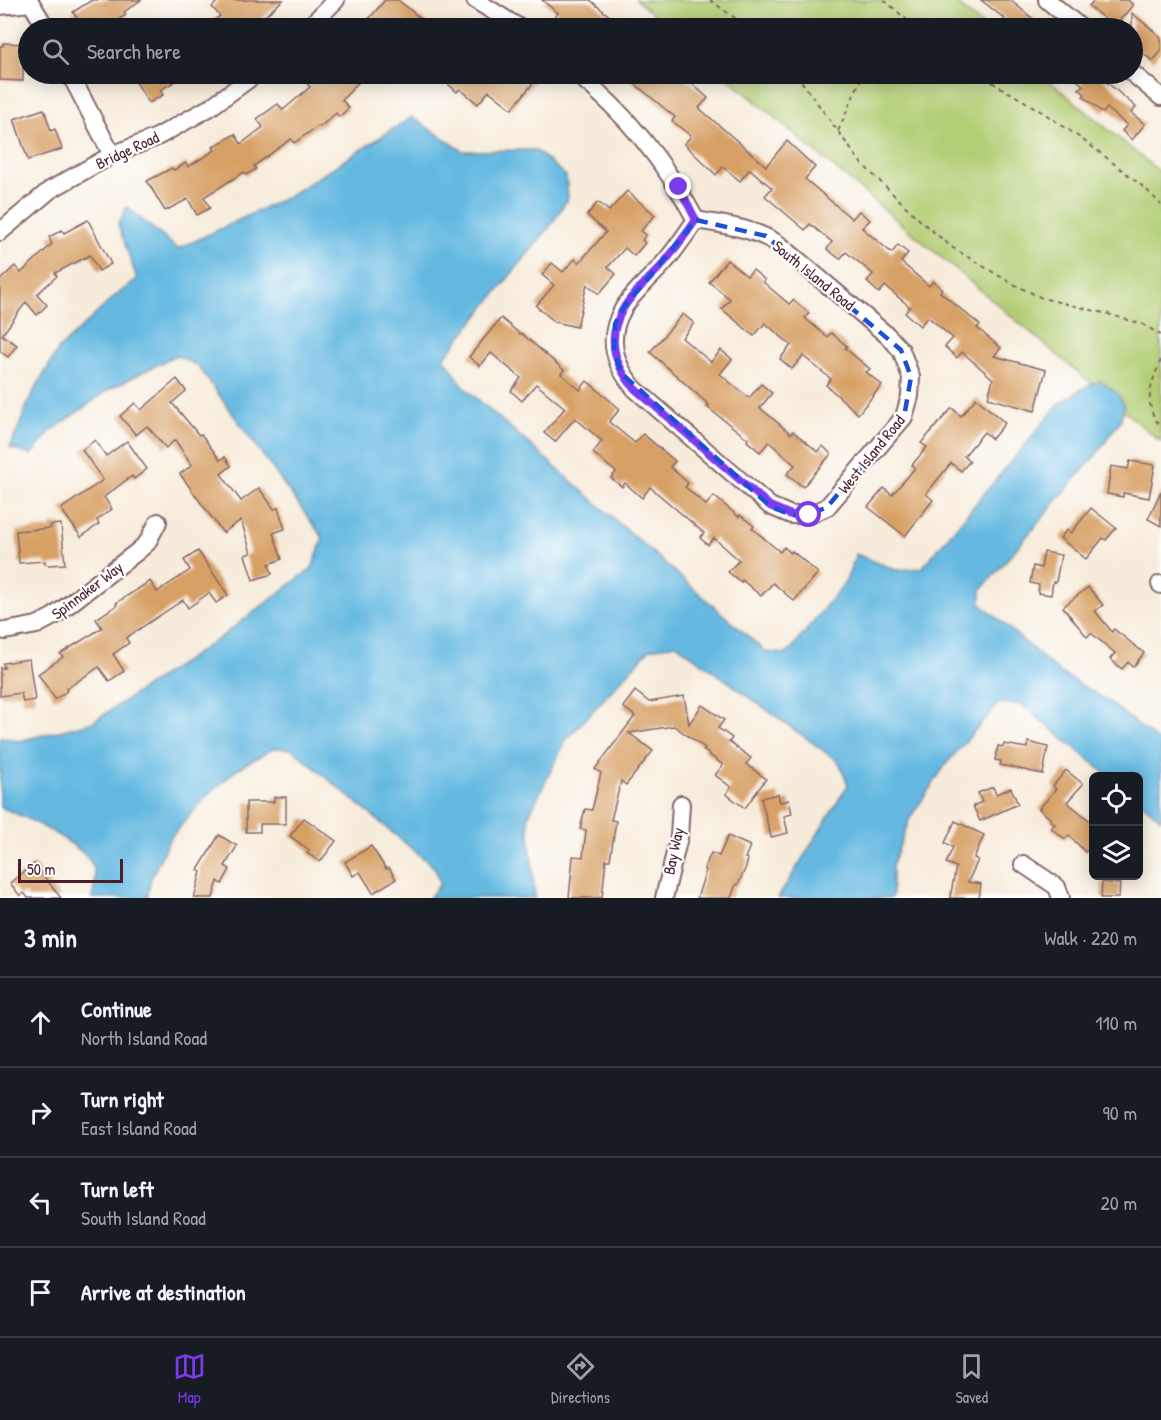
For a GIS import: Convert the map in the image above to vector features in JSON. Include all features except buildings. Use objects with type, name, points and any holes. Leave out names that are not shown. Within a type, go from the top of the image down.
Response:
[{"type":"street","points":[[318,18],[336,0]]},
{"type":"street","points":[[475,0],[504,18]]},
{"type":"street","points":[[1047,0],[1069,18]]},
{"type":"street","points":[[0,6],[32,2],[41,18]]},
{"type":"street","points":[[1143,82],[1161,97]]},
{"type":"street","points":[[75,84],[112,155]]},
{"type":"street","name":"Bridge Road","points":[[0,231],[50,190],[112,155],[157,136],[209,108],[242,84]]},
{"type":"street","points":[[590,84],[641,135],[679,187],[696,220]]},
{"type":"street","name":"West Island Road","points":[[696,220],[665,262],[624,307],[615,324],[614,350],[621,373],[635,389],[770,506],[791,515],[809,515],[827,507],[904,417],[910,396],[911,377]]},
{"type":"street","name":"South Island Road","points":[[696,220],[750,230],[780,245],[888,336],[901,351],[911,377]]},
{"type":"street","name":"Spinnaker Way","points":[[0,630],[37,625],[54,616],[147,543],[158,522]]},
{"type":"street","name":"Bay Way","points":[[664,898],[680,837],[681,804]]},
{"type":"street","points":[[1023,864],[1057,887],[1061,898]]},
{"type":"path","points":[[710,0],[735,18]]},
{"type":"path","points":[[885,0],[903,18]]},
{"type":"path","points":[[803,84],[861,163],[923,223],[953,248],[1011,283],[1042,298],[1142,324],[1161,335]]},
{"type":"path","points":[[837,132],[859,84]]},
{"type":"path","points":[[995,84],[1054,119],[1139,184],[1161,205]]},
{"type":"path","points":[[1161,360],[1151,383],[1149,402],[1154,419],[1161,427]]},
{"type":"highlighted area","points":[[696,220],[766,236],[901,350],[911,377],[904,417],[827,507],[809,515],[791,515],[770,506],[621,373],[614,350],[615,324],[624,307]]},
{"type":"green space","points":[[636,0],[952,0],[974,18],[658,18]]},
{"type":"green space","points":[[735,84],[1053,84],[1161,173],[1161,442]]},
{"type":"water","points":[[412,117],[463,151],[535,150],[566,176],[568,198],[551,225],[444,358],[465,388],[766,652],[787,654],[846,581],[856,554],[896,570],[922,568],[1059,404],[1085,387],[1101,381],[1118,394],[1124,405],[1121,419],[1100,450],[981,590],[981,604],[1059,672],[1108,701],[1161,743],[1161,819],[1143,804],[1143,772],[1104,772],[1022,705],[999,703],[946,764],[910,818],[892,866],[892,898],[778,898],[848,785],[839,762],[676,644],[650,649],[566,740],[528,817],[535,898],[429,898],[440,884],[435,868],[292,749],[274,748],[237,769],[205,798],[170,838],[151,878],[147,898],[92,898],[95,874],[87,857],[51,831],[0,807],[0,737],[19,741],[91,723],[214,642],[312,568],[323,538],[198,366],[176,355],[110,389],[50,432],[31,455],[10,448],[31,396],[58,350],[114,297],[137,279],[118,224],[127,207],[178,249],[289,196]]},
{"type":"route","points":[[679,187],[696,220],[665,262],[624,307],[615,324],[614,350],[621,373],[635,389],[770,506],[791,515],[809,515]]}]
